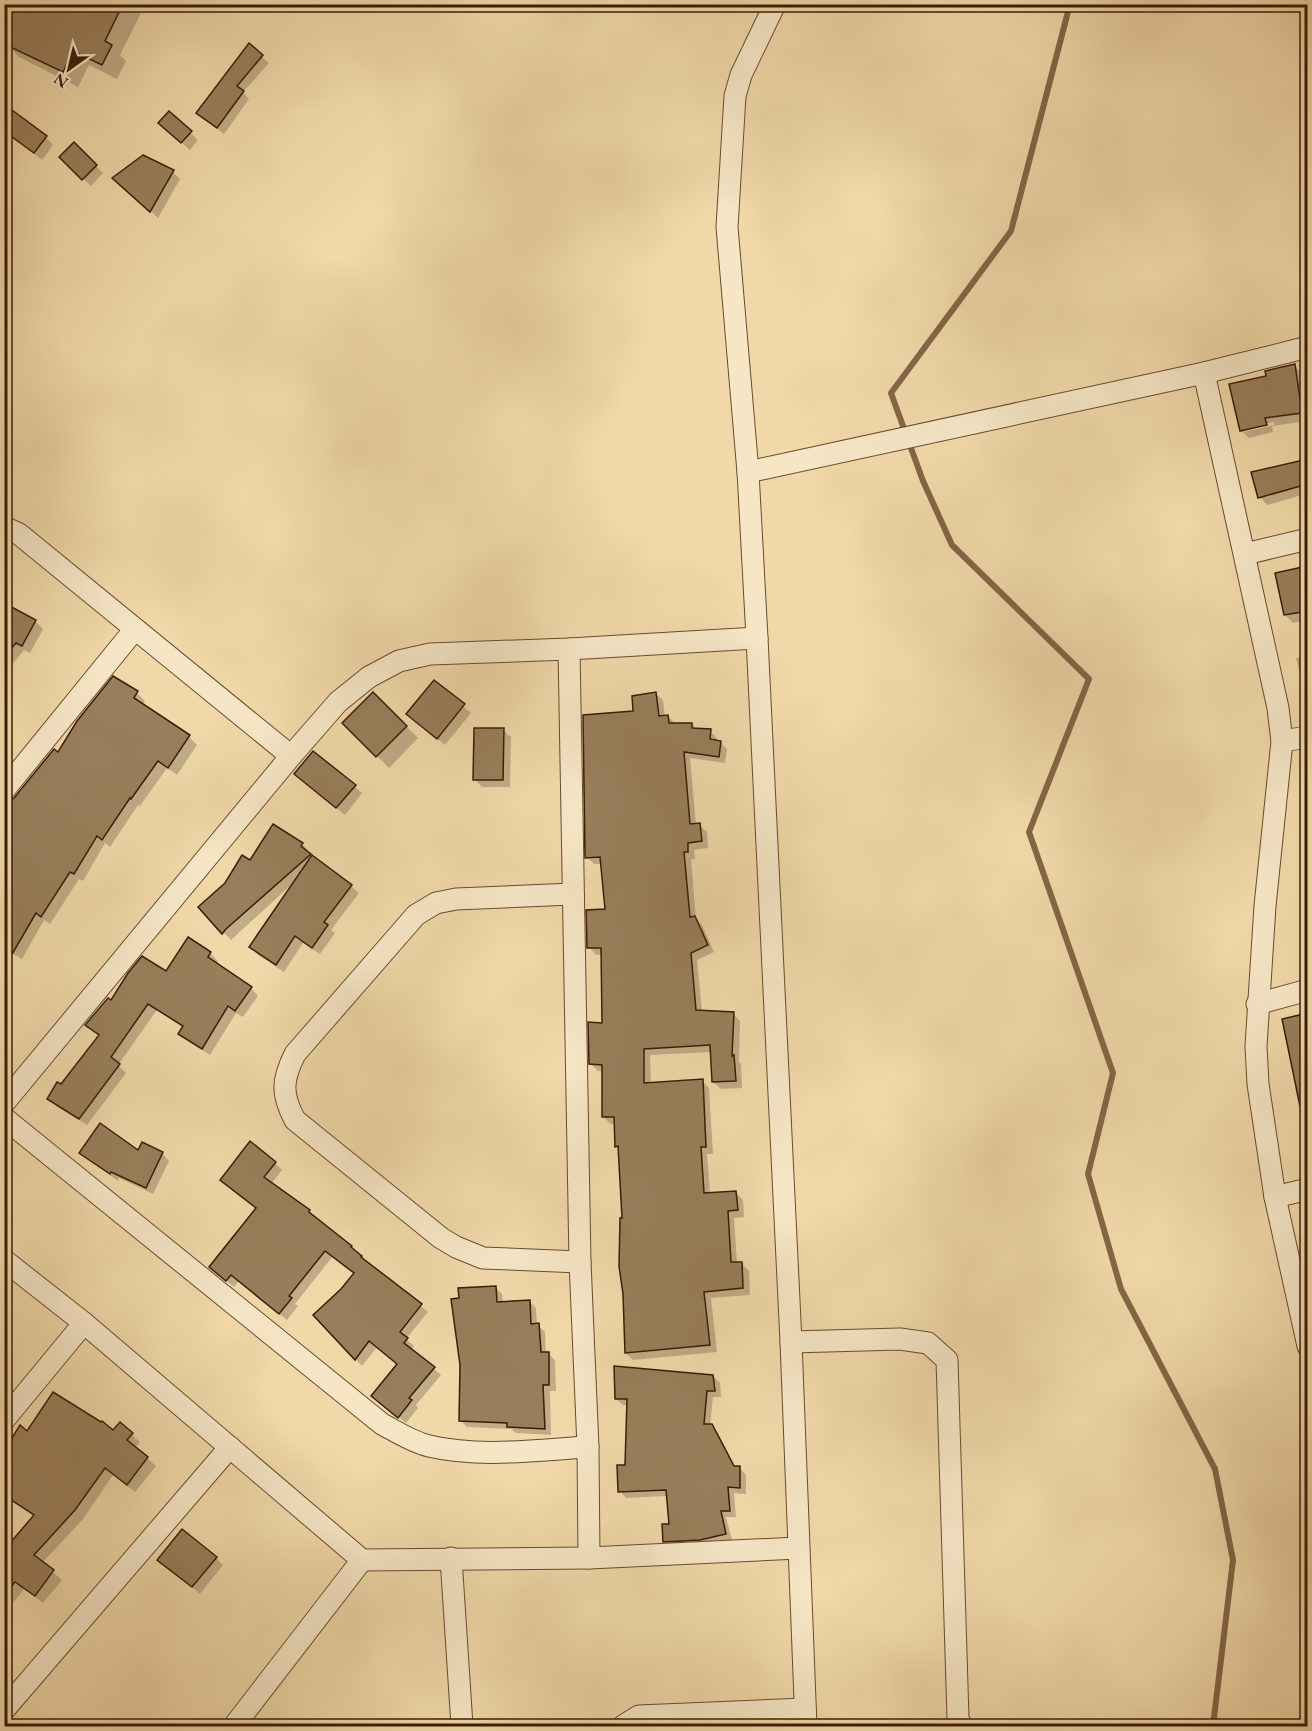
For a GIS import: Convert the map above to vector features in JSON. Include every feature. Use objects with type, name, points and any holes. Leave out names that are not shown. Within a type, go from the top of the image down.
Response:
[{"type":"street","points":[[623,1726],[639,1716],[805,1718],[791,1342],[757,638],[728,226],[735,96],[741,75],[776,4]]},
{"type":"street","points":[[747,472],[1204,373],[1308,347]]},
{"type":"street","points":[[1204,373],[1278,708],[1282,741],[1265,906],[1256,1046],[1258,1084],[1275,1197],[1308,1346]]},
{"type":"street","points":[[4,527],[19,534],[291,756]]},
{"type":"street","points":[[1245,555],[1308,539]]},
{"type":"street","points":[[4,789],[135,629]]},
{"type":"street","points":[[4,1103],[291,756],[338,702],[369,677],[399,661],[430,654],[570,649],[757,638]]},
{"type":"street","points":[[570,649],[580,1262],[588,1447],[588,1558]]},
{"type":"street","points":[[1282,741],[1308,737]]},
{"type":"street","points":[[573,894],[456,899],[436,903],[416,915],[295,1054],[287,1071],[284,1093],[295,1120],[441,1238],[456,1247],[483,1258],[580,1262]]},
{"type":"street","points":[[1257,1004],[1308,990]]},
{"type":"street","points":[[4,1118],[382,1424],[403,1436],[427,1446],[475,1453],[588,1447]]},
{"type":"street","points":[[1275,1197],[1308,1189]]},
{"type":"street","points":[[4,1260],[84,1323],[362,1560],[588,1558],[798,1548]]},
{"type":"street","points":[[4,1420],[84,1323]]},
{"type":"street","points":[[791,1342],[900,1339],[928,1343],[947,1360],[958,1718],[961,1726]]},
{"type":"street","points":[[4,1710],[230,1447]]},
{"type":"street","points":[[451,1558],[462,1726]]},
{"type":"street","points":[[234,1726],[362,1560]]},
{"type":"building","points":[[4,4],[123,4],[105,41],[112,45],[102,65],[73,51],[63,72],[4,44],[4,38],[10,26],[4,23]]},
{"type":"building","points":[[249,43],[263,55],[237,86],[244,91],[217,128],[196,113]]},
{"type":"building","points":[[12,110],[47,136],[34,153],[4,131],[4,120]]},
{"type":"building","points":[[169,111],[192,131],[181,143],[158,123]]},
{"type":"building","points":[[74,142],[97,165],[82,180],[59,157]]},
{"type":"building","points":[[143,155],[174,170],[150,212],[112,178]]},
{"type":"building","points":[[1295,364],[1302,413],[1265,418],[1267,425],[1240,431],[1229,384],[1266,376],[1265,371]]},
{"type":"building","points":[[1308,459],[1308,484],[1258,498],[1251,472]]},
{"type":"building","points":[[1303,567],[1308,586],[1308,611],[1284,615],[1275,573]]},
{"type":"building","points":[[4,603],[36,620],[22,646],[16,643],[4,657]]},
{"type":"building","points":[[113,676],[138,691],[134,698],[190,735],[168,768],[158,761],[102,840],[97,836],[74,874],[70,872],[41,917],[36,913],[4,968],[4,805],[14,798],[54,749],[58,752],[77,721]]},
{"type":"building","points":[[434,680],[465,704],[437,739],[406,714]]},
{"type":"building","points":[[373,692],[407,726],[376,757],[342,723]]},
{"type":"building","points":[[656,692],[659,716],[668,715],[669,723],[692,723],[692,728],[711,729],[710,739],[721,741],[719,757],[684,752],[690,824],[700,823],[702,841],[688,843],[688,852],[684,852],[690,917],[695,916],[708,945],[691,953],[696,1010],[734,1012],[732,1056],[734,1055],[736,1081],[712,1082],[710,1045],[644,1049],[644,1083],[703,1079],[706,1147],[701,1147],[704,1193],[736,1191],[738,1210],[728,1211],[731,1262],[742,1262],[743,1288],[704,1292],[710,1345],[625,1353],[623,1294],[619,1266],[620,1218],[622,1218],[618,1146],[615,1147],[614,1117],[602,1117],[602,1065],[589,1064],[588,1022],[602,1023],[601,948],[587,948],[586,910],[605,909],[600,857],[585,858],[583,715],[633,711],[632,696]]},
{"type":"building","points":[[474,728],[504,728],[503,780],[473,780]]},
{"type":"building","points":[[313,751],[356,785],[336,808],[294,774]]},
{"type":"building","points":[[273,824],[303,843],[301,846],[311,854],[222,934],[198,907],[225,883],[242,855],[250,860]]},
{"type":"building","points":[[312,855],[352,885],[324,922],[328,925],[312,948],[295,936],[276,965],[249,947]]},
{"type":"building","points":[[188,937],[211,952],[208,957],[252,987],[235,1011],[228,1006],[202,1049],[178,1034],[183,1026],[148,1004],[111,1057],[120,1064],[79,1119],[47,1099],[57,1082],[61,1084],[99,1035],[85,1025],[108,998],[111,1000],[142,956],[166,971]]},
{"type":"building","points":[[1308,1013],[1308,1105],[1300,1106],[1282,1019]]},
{"type":"building","points":[[100,1123],[138,1150],[142,1142],[163,1152],[146,1188],[111,1172],[110,1174],[79,1153]]},
{"type":"building","points":[[250,1141],[276,1162],[264,1177],[310,1210],[309,1212],[352,1246],[361,1257],[422,1304],[400,1332],[408,1338],[404,1343],[435,1367],[409,1398],[412,1400],[398,1418],[371,1396],[397,1364],[369,1341],[355,1360],[313,1315],[341,1289],[354,1273],[325,1251],[289,1296],[292,1298],[279,1314],[231,1275],[226,1281],[209,1267],[256,1208],[220,1180]]},
{"type":"building","points":[[496,1286],[497,1302],[530,1300],[531,1324],[539,1323],[541,1352],[549,1352],[549,1385],[543,1385],[545,1429],[507,1427],[507,1423],[459,1421],[460,1365],[451,1299],[459,1298],[458,1288]]},
{"type":"building","points":[[614,1366],[713,1375],[715,1391],[707,1391],[704,1424],[712,1424],[734,1466],[740,1466],[740,1488],[728,1487],[730,1511],[721,1511],[726,1534],[700,1540],[663,1542],[662,1524],[669,1524],[666,1490],[618,1492],[617,1465],[625,1465],[627,1399],[615,1399]]},
{"type":"building","points":[[53,1392],[113,1430],[120,1422],[133,1433],[127,1440],[148,1457],[127,1485],[105,1468],[75,1510],[34,1555],[54,1570],[35,1596],[15,1582],[4,1596],[4,1550],[34,1515],[4,1495],[4,1451],[20,1425],[27,1431]]},
{"type":"building","points":[[182,1529],[217,1557],[192,1587],[157,1560]]},
{"type":"waterway","points":[[1070,4],[1011,231],[891,393],[923,481],[952,545],[1089,679],[1029,832],[1113,1073],[1088,1174],[1121,1289],[1215,1469],[1233,1560],[1213,1726]]}]
